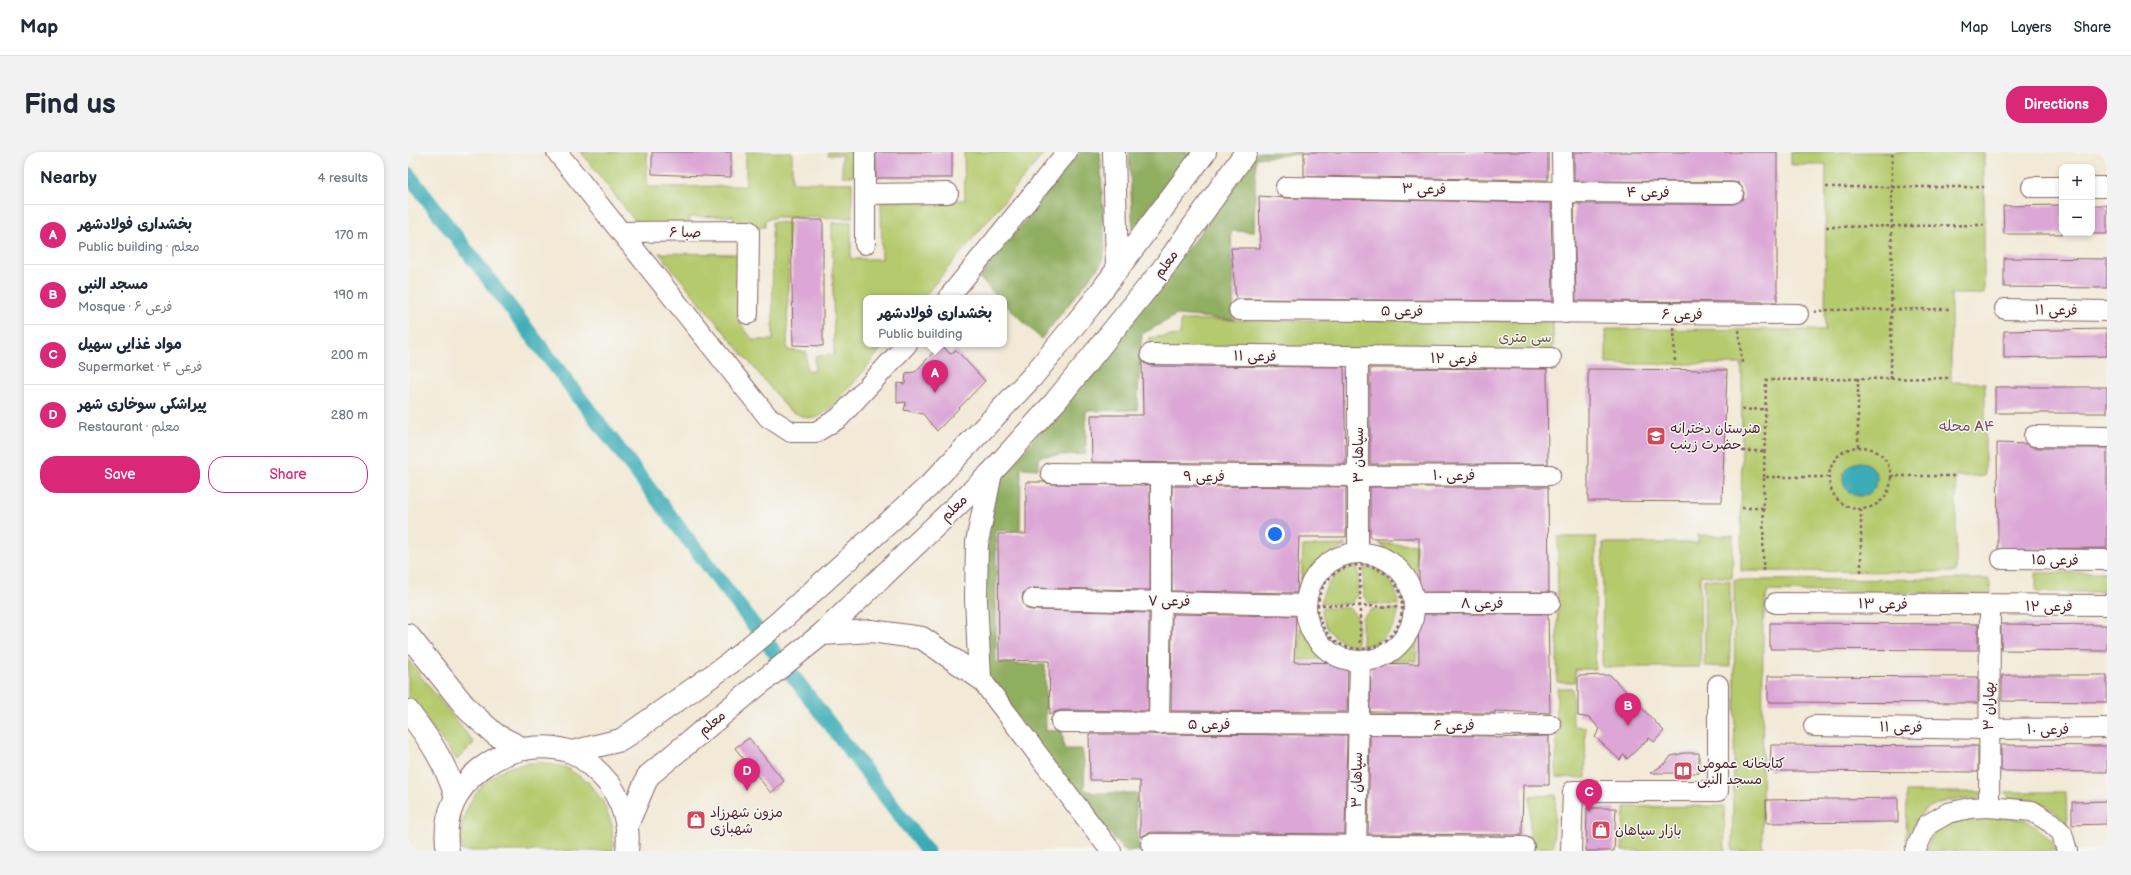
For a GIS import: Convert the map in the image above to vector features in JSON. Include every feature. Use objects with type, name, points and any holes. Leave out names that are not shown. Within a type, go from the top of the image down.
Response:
[{"type":"main road","points":[[1114,152],[1117,268]]},
{"type":"main road","points":[[446,848],[448,819],[456,797],[473,774],[496,757],[524,749],[551,749],[572,752],[621,740],[730,663],[778,623],[929,486],[1032,377],[1090,306],[1204,152]]},
{"type":"main road","name":"معلم","points":[[627,825],[648,776],[798,652],[822,634],[991,473],[1055,402],[1162,270],[1246,152]]},
{"type":"main road","points":[[1032,377],[1055,402]]},
{"type":"main road","points":[[980,678],[976,600],[977,542],[991,473]]},
{"type":"main road","points":[[822,634],[871,631],[922,638],[980,678]]},
{"type":"main road","points":[[408,635],[468,710],[496,735],[524,749]]},
{"type":"main road","points":[[408,711],[424,731],[447,770],[456,797]]},
{"type":"main road","points":[[572,752],[601,774],[618,797],[627,825],[627,851]]},
{"type":"street","points":[[557,152],[768,417],[791,432],[816,432],[839,418],[904,347]]},
{"type":"street","points":[[865,152],[865,244]]},
{"type":"street","points":[[950,295],[1067,152]]},
{"type":"street","points":[[1562,152],[1565,313]]},
{"type":"street","name":"فرعی ۳","points":[[1286,187],[1563,192]]},
{"type":"street","points":[[2032,187],[2059,187]]},
{"type":"street","points":[[2095,187],[2107,188]]},
{"type":"street","name":"فرعی ۴","points":[[1563,192],[1734,193]]},
{"type":"street","points":[[865,194],[948,193]]},
{"type":"street","name":"صبا ۶","points":[[621,232],[749,231],[748,314]]},
{"type":"street","name":"فرعی ۱۱","points":[[2005,309],[2107,311]]},
{"type":"street","name":"فرعی ۵","points":[[1239,310],[1565,313]]},
{"type":"street","name":"فرعی ۶","points":[[1565,313],[1798,314]]},
{"type":"street","name":"فرعی ۱۱","points":[[1151,354],[1358,357]]},
{"type":"street","name":"فرعی ۱۲","points":[[1358,357],[1551,358]]},
{"type":"street","name":"سپاهان ۳","points":[[1358,357],[1359,559]]},
{"type":"street","points":[[2034,436],[2107,437]]},
{"type":"street","name":"فرعی ۹","points":[[1051,473],[1161,476],[1358,476]]},
{"type":"street","name":"فرعی ۱۰","points":[[1358,476],[1550,475]]},
{"type":"street","points":[[1159,724],[1162,601],[1161,476]]},
{"type":"street","points":[[1374,555],[1390,562],[1402,573],[1410,587],[1408,605],[1412,621],[1401,641],[1393,650],[1378,658],[1360,655],[1343,659],[1323,646],[1315,638],[1307,622],[1312,605],[1308,589],[1316,574],[1328,563],[1342,556],[1359,559],[1374,555]]},
{"type":"street","name":"فرعی ۱۵","points":[[2002,559],[2107,560]]},
{"type":"street","name":"فرعی ۷","points":[[1033,599],[1312,605]]},
{"type":"street","name":"فرعی ۸","points":[[1408,605],[1550,602]]},
{"type":"street","name":"فرعی ۱۳","points":[[1776,603],[1990,606]]},
{"type":"street","name":"فرعی ۱۲","points":[[1990,606],[2107,605]]},
{"type":"street","name":"بهاران ۳","points":[[1989,807],[1990,606]]},
{"type":"street","name":"سپاهان ۳","points":[[1356,849],[1360,655]]},
{"type":"street","points":[[980,678],[1112,851]]},
{"type":"street","points":[[1571,851],[1573,790],[1718,790],[1718,685]]},
{"type":"street","name":"فرعی ۵","points":[[1061,722],[1358,725]]},
{"type":"street","name":"فرعی ۶","points":[[1358,725],[1551,725]]},
{"type":"street","name":"فرعی ۱۱","points":[[1814,726],[1989,729]]},
{"type":"street","name":"فرعی ۱۰","points":[[1989,729],[2107,728]]},
{"type":"street","points":[[1916,851],[1927,825],[1948,813],[1970,808],[1989,807],[2032,811],[2050,822],[2062,833],[2067,851]]},
{"type":"street","points":[[1152,844],[1356,849],[1524,847]]},
{"type":"path","points":[[1891,379],[1892,152]]},
{"type":"path","points":[[1826,187],[1984,187]]},
{"type":"path","points":[[1826,228],[1984,225]]},
{"type":"path","points":[[1798,314],[1825,310],[1951,308]]},
{"type":"path","points":[[1673,314],[1675,364]]},
{"type":"path","points":[[1738,314],[1742,364]]},
{"type":"path","points":[[1858,378],[1858,447]]},
{"type":"path","points":[[1763,571],[1766,380],[1951,378]]},
{"type":"path","points":[[1742,410],[1765,409]]},
{"type":"path","points":[[1858,447],[1876,452],[1889,467],[1891,476],[1890,486],[1879,502],[1870,507],[1861,509],[1842,503],[1834,496],[1828,477],[1834,460],[1849,449],[1858,447]]},
{"type":"path","points":[[1742,451],[1764,451]]},
{"type":"path","points":[[1891,476],[1956,476]]},
{"type":"path","points":[[1764,477],[1828,477]]},
{"type":"path","points":[[1742,508],[1763,508]]},
{"type":"path","points":[[1861,509],[1861,572]]},
{"type":"path","points":[[1312,605],[1324,586],[1334,574],[1348,567],[1359,559]]},
{"type":"path","points":[[1359,559],[1389,577],[1408,605]]},
{"type":"path","points":[[1359,559],[1360,655]]},
{"type":"path","points":[[1312,605],[1408,605]]},
{"type":"path","points":[[1312,605],[1329,636],[1360,655]]},
{"type":"path","points":[[1360,655],[1392,635],[1408,605]]},
{"type":"green space","points":[[581,152],[647,152],[647,187],[746,186],[746,152],[792,152],[792,182],[852,183],[852,218],[776,217],[765,220],[765,227],[734,228],[733,216],[689,217],[689,228],[642,230]]},
{"type":"green space","points":[[828,152],[855,152],[855,176],[842,176],[842,155],[828,155]]},
{"type":"green space","points":[[964,152],[1045,152],[926,295],[863,295],[863,347],[883,347],[841,397],[822,415],[815,418],[798,415],[789,410],[659,253],[740,254],[739,322],[753,340],[773,340],[772,222],[789,223],[787,350],[806,352],[807,371],[815,371],[815,356],[834,355],[832,223],[851,222],[851,259],[882,259],[881,201],[965,200]]},
{"type":"green space","points":[[1080,152],[1100,152],[1105,250],[1101,264],[1041,339],[1007,306],[1007,295],[996,295],[979,278]]},
{"type":"green space","points":[[1129,152],[1192,152],[1133,236]]},
{"type":"green space","points":[[1258,152],[1301,152],[1300,154],[1256,158],[1254,232],[1231,231],[1234,320],[1177,315],[1142,334],[1137,410],[1086,411],[1086,454],[1040,456],[1038,469],[1021,468],[1020,530],[996,531],[996,663],[1045,665],[1046,731],[1062,730],[1064,749],[1082,749],[1085,767],[1084,789],[1094,793],[1136,793],[1137,836],[1140,851],[1124,851],[984,677],[981,592],[997,485],[1207,224]]},
{"type":"green space","points":[[1791,152],[1984,152],[1984,294],[1951,294],[1951,382],[1985,383],[1985,476],[1956,476],[1956,572],[1741,571],[1742,364],[1606,364],[1606,329],[1825,330],[1826,165],[1791,165]]},
{"type":"green space","name":"سی متری","points":[[1181,320],[1553,321],[1553,353],[1148,349],[1149,338],[1180,335]]},
{"type":"green space","points":[[1698,535],[1733,536],[1732,578],[1700,575],[1701,667],[1602,667],[1603,543],[1698,543]]},
{"type":"green space","points":[[1558,537],[1596,537],[1595,669],[1575,669],[1575,682],[1557,682]]},
{"type":"green space","points":[[1379,543],[1416,545],[1417,584],[1402,564]]},
{"type":"green space","points":[[1346,545],[1321,564],[1301,589],[1303,546]]},
{"type":"green space","points":[[1351,567],[1358,567],[1358,596],[1349,604],[1321,604],[1324,592],[1330,581],[1339,573]]},
{"type":"green space","points":[[1364,567],[1377,571],[1388,579],[1395,591],[1398,605],[1370,604],[1363,595]]},
{"type":"green space","points":[[2107,572],[2107,592],[2036,592],[2036,573]]},
{"type":"green space","points":[[1704,579],[1730,581],[1730,667],[1705,666]]},
{"type":"green space","points":[[1989,579],[1991,594],[1767,591],[1763,624],[1762,851],[1732,851],[1735,710],[1734,580]]},
{"type":"green space","points":[[1322,608],[1349,608],[1358,617],[1357,646],[1343,642],[1332,634],[1324,622]]},
{"type":"green space","points":[[1372,609],[1398,609],[1395,622],[1387,634],[1376,642],[1362,646],[1362,618]]},
{"type":"green space","points":[[1417,624],[1416,661],[1383,661],[1406,642]]},
{"type":"green space","points":[[1300,627],[1312,643],[1328,659],[1299,660]]},
{"type":"green space","points":[[408,660],[474,743],[457,760],[408,697]]},
{"type":"green space","points":[[1557,688],[1572,688],[1573,726],[1585,727],[1586,778],[1556,777]]},
{"type":"green space","points":[[539,762],[565,767],[587,781],[603,801],[612,825],[613,851],[462,851],[462,824],[472,799],[480,788],[490,778],[501,771],[514,766]]},
{"type":"green space","points":[[1907,792],[1983,792],[1978,800],[1962,799],[1947,801],[1925,810],[1919,816],[1906,841]]},
{"type":"green space","points":[[2006,792],[2066,792],[2067,825],[2049,807],[2027,800],[2009,799]]},
{"type":"green space","points":[[1556,795],[1553,847],[1530,848],[1530,796]]},
{"type":"green space","points":[[1724,806],[1725,851],[1622,851],[1624,807]]},
{"type":"green space","points":[[1992,817],[2024,819],[2037,827],[2056,845],[2056,851],[1925,851],[1934,832],[1951,820]]},
{"type":"water","points":[[1857,462],[1863,462],[1867,463],[1874,469],[1877,479],[1876,486],[1870,493],[1863,496],[1857,496],[1853,495],[1846,489],[1843,482],[1843,476],[1844,472],[1850,465]]},
{"type":"building","points":[[652,152],[731,152],[731,177],[652,174]]},
{"type":"building","points":[[876,152],[952,152],[952,178],[876,178]]},
{"type":"building","points":[[1304,152],[1548,152],[1548,180],[1304,176]]},
{"type":"building","points":[[1574,152],[1777,152],[1777,302],[1576,301],[1574,204],[1733,204],[1743,199],[1744,193],[1739,183],[1733,182],[1574,181]]},
{"type":"building","points":[[1259,196],[1286,198],[1551,203],[1553,301],[1236,299],[1231,248],[1260,248]]},
{"type":"building","points":[[2059,205],[2059,234],[2004,234],[2003,206]]},
{"type":"building","points":[[2095,205],[2107,205],[2107,234],[2095,234]]},
{"type":"building","points":[[791,220],[823,220],[823,346],[793,345]]},
{"type":"building","points":[[2004,258],[2107,259],[2107,288],[2004,287]]},
{"type":"building","points":[[2107,329],[2107,356],[2004,358],[2004,331]]},
{"type":"building","points":[[938,347],[944,347],[950,354],[956,350],[985,381],[937,431],[923,414],[904,410],[906,402],[897,403],[897,383],[905,384],[906,373],[915,372]]},
{"type":"building","points":[[1142,362],[1151,366],[1344,367],[1346,464],[1092,462],[1091,415],[1143,415]]},
{"type":"building","points":[[1370,368],[1547,369],[1548,464],[1370,464]]},
{"type":"building","name":"هنرستان دخترانه حضرت زینب","points":[[1588,369],[1727,370],[1722,502],[1588,501]]},
{"type":"building","points":[[1995,387],[2107,387],[2107,413],[1995,413]]},
{"type":"building","points":[[1997,443],[2027,444],[2034,448],[2107,448],[2107,548],[1998,549]]},
{"type":"building","points":[[1026,482],[1044,482],[1051,484],[1150,485],[1150,590],[1033,588],[1023,593],[1022,599],[1027,609],[1033,610],[1149,613],[1148,711],[1061,710],[1050,714],[1049,661],[999,660],[998,534],[1026,534]]},
{"type":"building","points":[[1172,486],[1346,487],[1346,537],[1299,537],[1297,593],[1172,591]]},
{"type":"building","points":[[1370,487],[1548,487],[1549,592],[1419,592],[1419,538],[1370,538]]},
{"type":"building","points":[[1172,614],[1296,616],[1294,662],[1343,663],[1348,666],[1347,712],[1171,711]]},
{"type":"building","points":[[1418,614],[1548,614],[1550,713],[1495,711],[1495,713],[1370,712],[1371,663],[1419,664]]},
{"type":"building","points":[[1770,623],[1978,624],[1978,650],[1770,649]]},
{"type":"building","points":[[2001,624],[2107,625],[2107,651],[2001,650]]},
{"type":"building","points":[[1610,675],[1664,731],[1654,742],[1649,738],[1627,759],[1624,754],[1620,760],[1595,737],[1600,729],[1590,718],[1578,716],[1578,676]]},
{"type":"building","points":[[2002,675],[2107,675],[2107,702],[2002,701]]},
{"type":"building","points":[[1768,676],[1978,677],[1978,703],[1768,702]]},
{"type":"building","points":[[1089,734],[1347,735],[1345,834],[1151,832],[1140,837],[1140,781],[1090,780]]},
{"type":"building","points":[[1370,735],[1494,736],[1494,738],[1549,736],[1549,785],[1523,785],[1522,835],[1368,834]]},
{"type":"building","points":[[749,738],[784,781],[771,793],[735,748]]},
{"type":"building","points":[[1771,745],[1978,746],[1978,772],[1770,771]]},
{"type":"building","points":[[2001,745],[2107,746],[2107,772],[2001,771]]},
{"type":"building","points":[[1684,753],[1699,753],[1699,773],[1650,773],[1666,763],[1671,756]]},
{"type":"building","points":[[1898,798],[1898,822],[1767,823],[1766,800]]},
{"type":"building","points":[[2107,801],[2107,824],[2072,825],[2072,802]]},
{"type":"building","name":"بازار سپاهان","points":[[1587,808],[1616,808],[1614,851],[1586,851]]},
{"type":"waterway","points":[[408,174],[927,851]]},
{"type":"place","name":"بخشداری فولادشهر","points":[[935,393]]},
{"type":"place","name":"هنرستان دخترانه حضرت زینب","points":[[1656,436]]},
{"type":"place","name":"مسجد النبی","points":[[1628,726]]},
{"type":"place","name":"کتابخانه عمومی مسجد النبی","points":[[1683,771]]},
{"type":"place","name":"پیراشکی سوخاری شهر","points":[[747,791]]},
{"type":"place","name":"مواد غذایی سهیل","points":[[1589,812]]},
{"type":"place","name":"مزون شهرزاد شهبازی","points":[[696,820]]},
{"type":"place","name":"بازار سپاهان","points":[[1601,830]]},
{"type":"district","name":"محله A۴","points":[[1967,426]]}]
